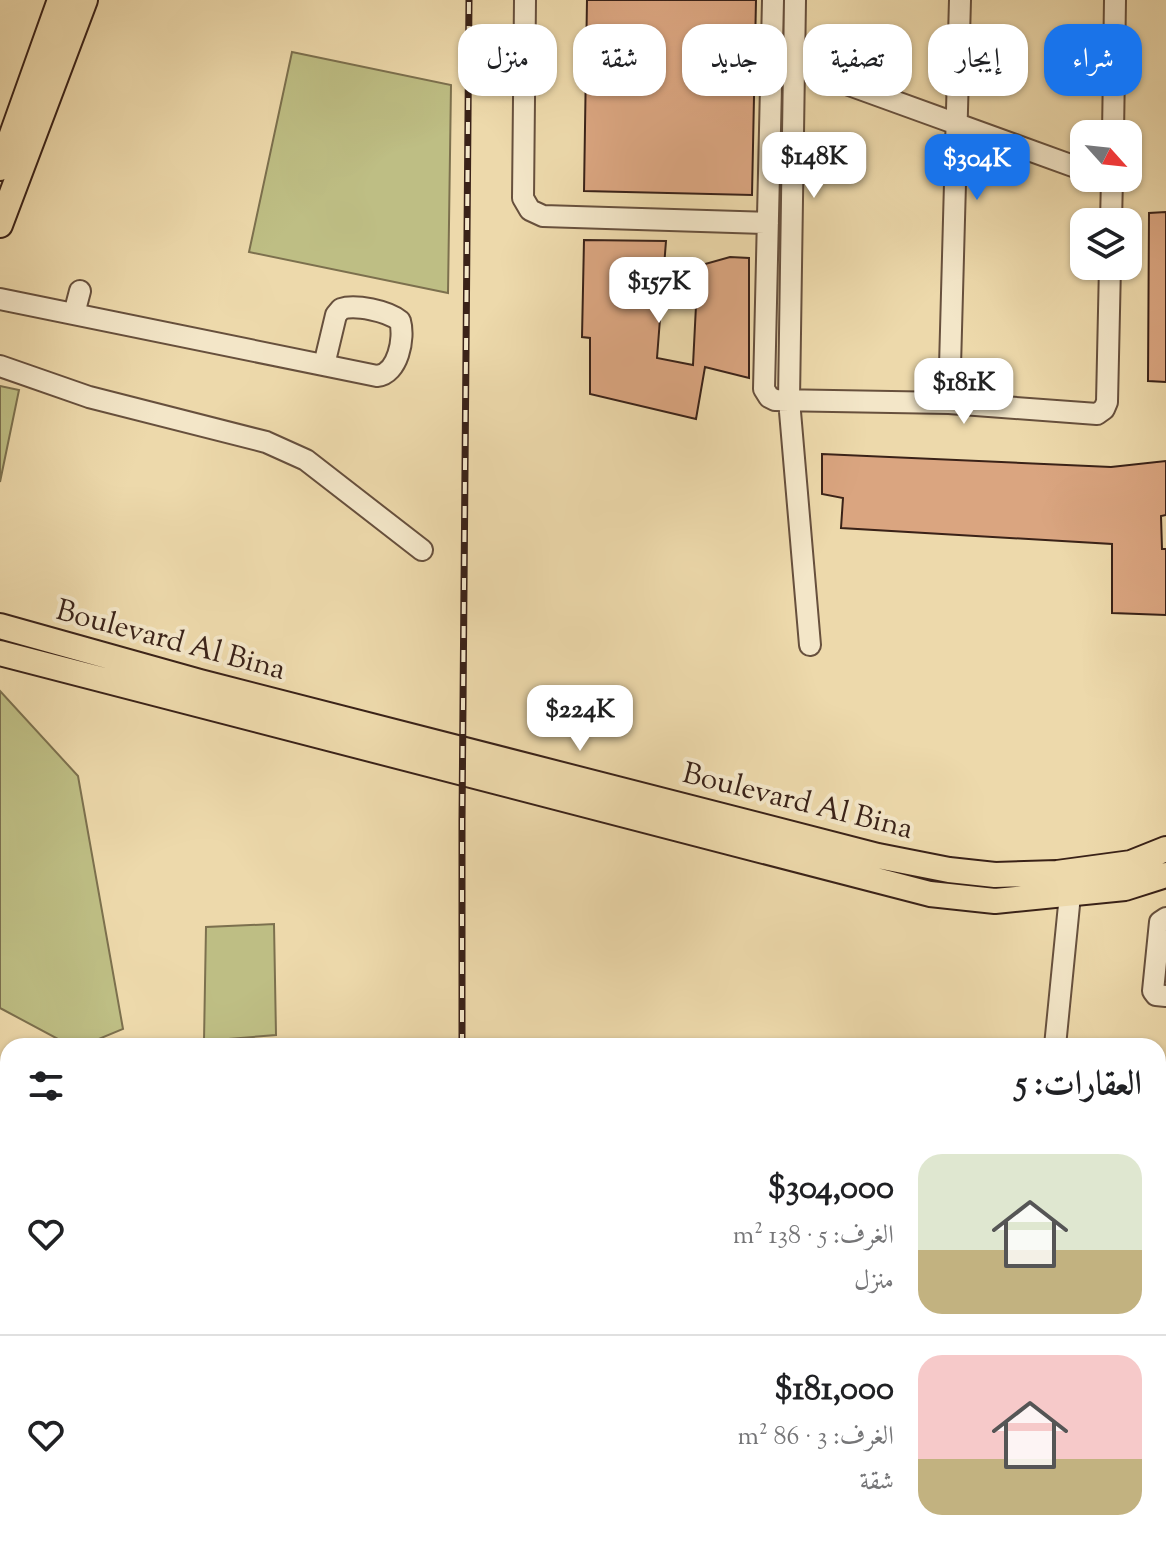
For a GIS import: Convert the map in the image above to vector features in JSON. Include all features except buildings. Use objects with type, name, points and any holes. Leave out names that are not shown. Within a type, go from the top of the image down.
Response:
[{"type":"main road","points":[[0,168],[60,0]]},
{"type":"main road","points":[[0,225],[85,0]]},
{"type":"main road","name":"Boulevard Al Bina","points":[[0,626],[215,686],[878,856],[949,870],[995,875],[1057,873],[1131,863],[1166,849]]},
{"type":"main road","name":"Boulevard Al Bina","points":[[0,653],[930,894],[995,901],[1070,895],[1125,888],[1166,875]]},
{"type":"street","points":[[525,0],[523,198],[530,210],[543,216],[768,223]]},
{"type":"street","points":[[773,0],[764,389],[769,397],[782,400],[949,403],[1097,414],[1107,402],[1110,280]]},
{"type":"street","points":[[795,0],[782,400],[810,645]]},
{"type":"street","points":[[949,403],[960,0]]},
{"type":"street","points":[[1113,120],[1115,0]]},
{"type":"street","points":[[794,65],[1070,165]]},
{"type":"street","points":[[74,314],[80,291]]},
{"type":"street","points":[[0,299],[324,365]]},
{"type":"street","points":[[0,366],[89,397],[266,442],[289,451],[306,460],[422,550]]},
{"type":"street","points":[[1056,1038],[1070,895]]},
{"type":"street","points":[[1166,918],[1160,922],[1153,991],[1156,995],[1166,996]]},
{"type":"green space","points":[[292,52],[451,85],[448,293],[249,252]]},
{"type":"green space","points":[[0,386],[19,390],[0,482]]},
{"type":"green space","points":[[0,691],[78,776],[123,1029],[101,1038],[56,1038],[0,1008]]},
{"type":"green space","points":[[274,924],[276,1035],[204,1038],[206,927]]},
{"type":"railway","points":[[462,1038],[469,0]]}]
